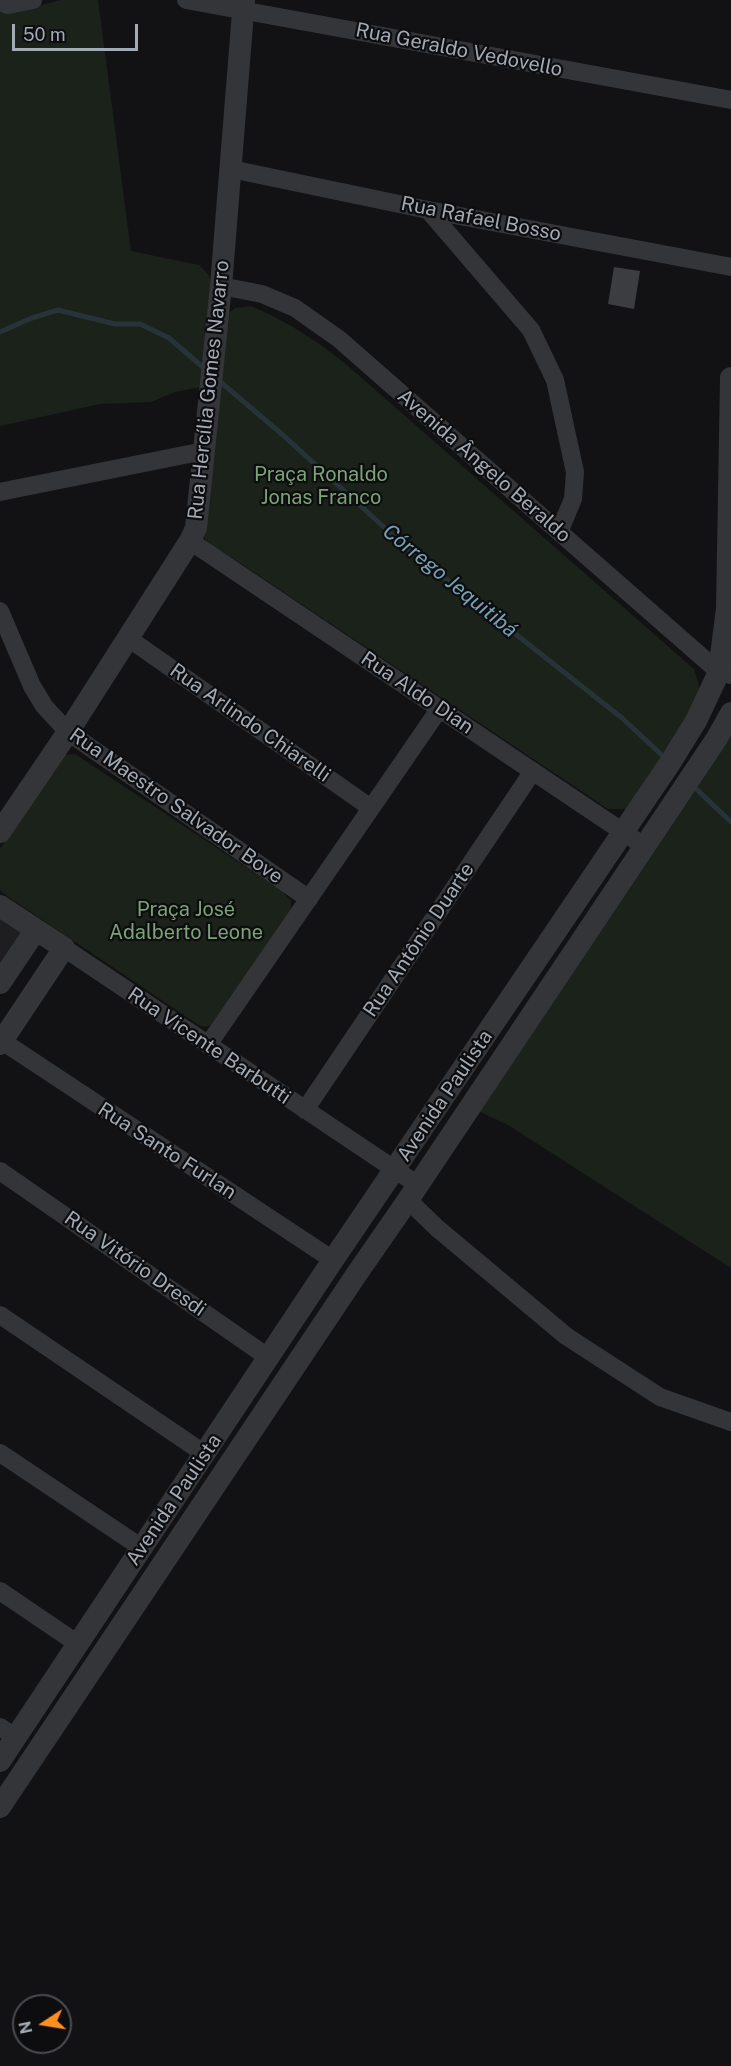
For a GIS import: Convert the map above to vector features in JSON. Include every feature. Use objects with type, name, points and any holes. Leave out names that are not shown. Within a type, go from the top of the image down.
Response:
[{"type":"street","points":[[0,2],[8,5],[33,0]]},
{"type":"street","name":"Rua Geraldo Vedovello","points":[[186,0],[244,5],[731,100]]},
{"type":"street","name":"Rua Hercília Gomes Navarro","points":[[0,832],[68,732],[190,541],[196,528],[221,286],[244,5]]},
{"type":"street","name":"Rua Rafael Bosso","points":[[231,169],[428,210],[731,267]]},
{"type":"street","points":[[428,210],[531,330],[555,380],[575,472],[573,499],[559,532]]},
{"type":"street","name":"Avenida Ângelo Beraldo","points":[[221,286],[262,294],[295,308],[339,339],[725,674]]},
{"type":"street","name":"Avenida Paulista","points":[[0,1761],[8,1732],[78,1644],[333,1260],[670,763],[725,674],[731,378]]},
{"type":"street","points":[[0,492],[204,451]]},
{"type":"street","name":"Rua Aldo Dian","points":[[190,541],[644,846]]},
{"type":"street","name":"Rua Maestro Salvador Bove","points":[[0,612],[32,686],[44,706],[68,732],[309,899]]},
{"type":"street","name":"Rua Arlindo Chiarelli","points":[[128,638],[371,807]]},
{"type":"street","points":[[208,1045],[440,708]]},
{"type":"street","name":"Avenida Paulista","points":[[0,1807],[413,1193],[717,738],[731,713]]},
{"type":"street","name":"Rua Antônio Duarte","points":[[304,1110],[533,771]]},
{"type":"street","name":"Rua Vicente Barbutti","points":[[0,906],[395,1170],[437,1228],[566,1336],[660,1397],[731,1422]]},
{"type":"street","points":[[0,983],[35,931]]},
{"type":"street","points":[[1,1042],[64,948]]},
{"type":"street","name":"Rua Santo Furlan","points":[[1,1042],[333,1260]]},
{"type":"street","name":"Rua Vitório Dresdi","points":[[0,1171],[269,1358]]},
{"type":"street","points":[[0,1315],[205,1454]]},
{"type":"street","points":[[0,1453],[142,1548]]},
{"type":"street","points":[[0,1591],[78,1644]]},
{"type":"shaded area","points":[[0,912],[31,932],[0,978]]},
{"type":"green space","points":[[61,0],[98,0],[131,251],[199,265],[208,274],[216,294],[200,387],[175,392],[151,402],[100,404],[0,426],[0,10],[13,12]]},
{"type":"green space","name":"Praça Ronaldo Jonas Franco","points":[[251,306],[293,327],[347,365],[694,669],[701,692],[645,792],[627,809],[608,809],[234,559],[211,546],[205,539],[228,314],[235,308]]},
{"type":"green space","points":[[731,713],[731,1268],[508,1125],[470,1107]]},
{"type":"green space","name":"Praça José Adalberto Leone","points":[[75,754],[282,891],[291,901],[289,915],[211,1025],[205,1027],[197,1024],[0,890],[0,849],[61,758],[64,755]]},
{"type":"building","points":[[614,267],[640,271],[634,309],[608,304]]},
{"type":"waterway","name":"Córrego Jequitibá","points":[[0,332],[58,310],[115,324],[140,324],[169,338],[205,369]]},
{"type":"waterway","name":"Córrego Jequitibá","points":[[217,379],[284,436],[409,550],[622,718],[665,758]]},
{"type":"waterway","name":"Córrego Jequitibá","points":[[693,786],[731,822]]}]
